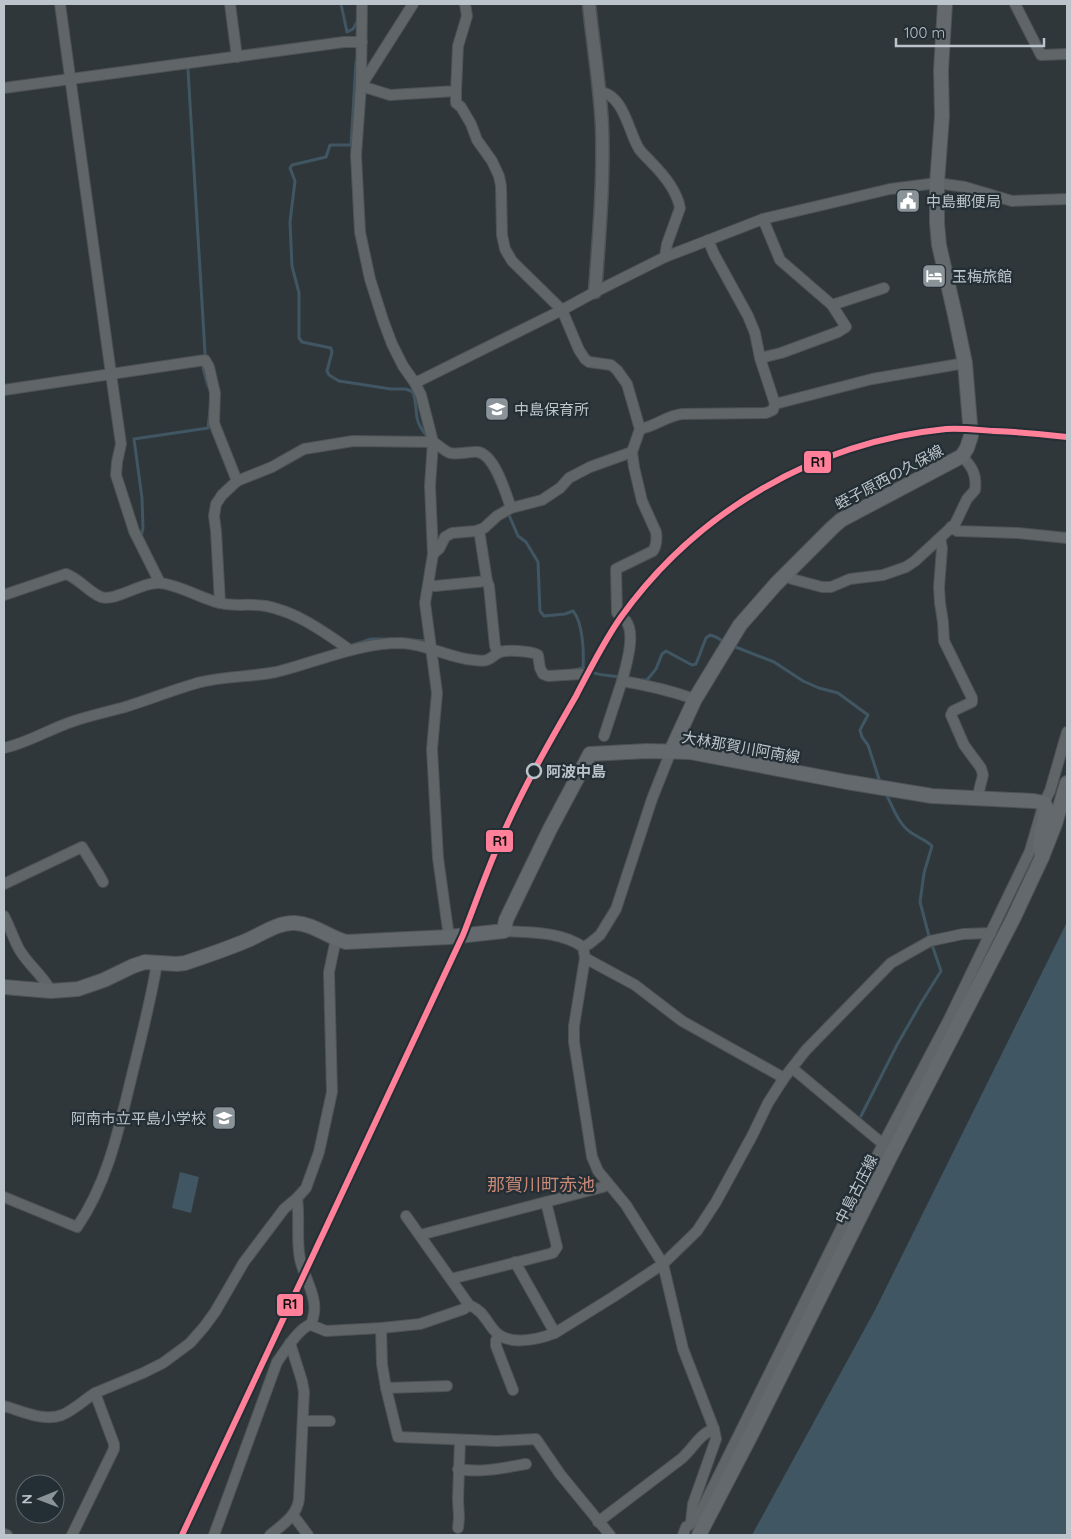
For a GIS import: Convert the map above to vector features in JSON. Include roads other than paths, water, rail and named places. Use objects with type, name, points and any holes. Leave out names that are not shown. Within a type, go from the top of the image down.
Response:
[{"type":"main road","name":"蛭子原西の久保線","points":[[671,751],[695,699],[740,625],[784,575],[841,520],[962,456],[967,448],[970,436],[964,363],[956,315],[939,245],[936,223],[942,116],[941,70],[945,4]]},
{"type":"main road","name":"大林那賀川阿南線","points":[[504,930],[506,920],[550,829],[590,754],[690,752],[932,796],[1044,803]]},
{"type":"main road","points":[[1042,857],[1055,824],[1067,783]]},
{"type":"main road","points":[[1042,857],[1040,843],[1047,809],[1044,803]]},
{"type":"main road","name":"中島古庄線","points":[[695,1530],[754,1429],[891,1155],[1013,919],[1042,857]]},
{"type":"main road","points":[[4,987],[51,991],[78,989],[145,962],[185,963],[247,941],[282,924],[294,923],[311,926],[336,940],[346,942],[449,937],[504,930]]},
{"type":"street","points":[[60,4],[121,444],[116,475],[134,530],[160,583]]},
{"type":"street","points":[[230,4],[237,57]]},
{"type":"street","points":[[362,4],[361,86],[356,155],[360,232],[370,280],[392,344],[421,396],[433,442],[430,486],[433,554],[425,603],[437,693],[432,749],[438,858],[449,937]]},
{"type":"street","points":[[361,86],[413,4]]},
{"type":"street","points":[[465,4],[467,16],[458,46],[456,103],[461,107],[471,124],[477,140],[492,160],[499,176],[502,235],[505,249],[512,261],[562,310],[579,350],[585,359],[589,362],[611,365],[617,370],[627,384],[640,429],[632,452],[642,502],[656,532],[656,546],[653,551],[616,570],[617,614],[626,621],[630,630],[630,647],[623,678],[604,736]]},
{"type":"street","points":[[589,4],[602,128],[602,194],[595,292]]},
{"type":"street","points":[[1015,4],[1041,55],[1067,54]]},
{"type":"street","points":[[4,88],[344,42],[362,42]]},
{"type":"street","points":[[361,86],[390,95],[456,91]]},
{"type":"street","points":[[599,92],[608,94],[622,110],[637,146],[669,184],[679,202],[680,208],[667,244],[665,257]]},
{"type":"street","points":[[415,383],[665,257],[763,219],[890,189],[937,183],[965,187],[1012,201],[1067,200]]},
{"type":"street","points":[[760,358],[781,353],[838,332],[846,327],[832,305],[780,260],[763,219]]},
{"type":"street","points":[[640,429],[651,427],[674,415],[766,413],[773,410],[775,404],[760,358],[755,333],[708,240]]},
{"type":"street","points":[[832,305],[884,288]]},
{"type":"street","points":[[4,390],[205,360],[209,367],[215,393],[214,423],[237,481]]},
{"type":"street","points":[[775,404],[872,379],[964,363]]},
{"type":"street","points":[[220,600],[214,516],[216,504],[222,495],[237,481],[272,467],[304,449],[353,441],[433,442],[439,444],[450,453],[480,452],[487,455],[500,477],[511,508]]},
{"type":"street","points":[[433,554],[439,549],[445,537],[452,533],[484,528],[497,516],[511,508],[542,500],[560,488],[569,478],[590,467],[632,452]]},
{"type":"street","points":[[784,575],[822,587],[831,587],[850,579],[884,576],[906,567],[955,524],[967,499],[975,490],[976,474],[971,465],[962,456]]},
{"type":"street","points":[[952,527],[957,531],[1018,532],[1067,538]]},
{"type":"street","points":[[4,748],[71,722],[125,707],[200,682],[224,677],[252,676],[276,672],[350,650],[376,645],[400,643],[419,645],[455,656],[474,660],[488,660],[494,657],[497,649],[489,586],[486,581],[479,530]]},
{"type":"street","points":[[940,538],[942,548],[939,595],[944,641],[972,698],[972,702],[953,711],[951,715],[964,744],[981,768],[983,775],[977,799]]},
{"type":"street","points":[[4,596],[66,574],[74,577],[101,597],[111,598],[149,584],[160,583],[220,600],[233,606],[264,606],[282,611],[320,629],[350,650]]},
{"type":"street","points":[[428,584],[434,586],[486,581]]},
{"type":"street","points":[[497,649],[534,652],[538,655],[543,674],[548,676],[581,674]]},
{"type":"street","points":[[623,678],[695,699]]},
{"type":"street","points":[[690,1535],[695,1530],[700,1511],[883,1144],[949,1019],[1030,851],[1067,732]]},
{"type":"street","points":[[582,947],[600,935],[616,909],[652,799],[671,751]]},
{"type":"street","points":[[4,884],[82,847],[103,882]]},
{"type":"street","points":[[4,916],[19,949],[32,967],[48,983],[51,991]]},
{"type":"street","points":[[504,930],[553,934],[576,942],[582,947],[585,958],[574,1026],[574,1042],[592,1157],[598,1171],[626,1205],[663,1264],[683,1349],[714,1429],[716,1439],[693,1504],[695,1530]]},
{"type":"street","points":[[406,1216],[469,1304],[484,1314],[500,1336],[524,1340],[542,1339],[555,1333],[663,1264],[697,1231],[716,1202],[744,1152],[768,1103],[784,1078],[806,1050],[891,962],[931,941],[963,934],[991,933]]},
{"type":"street","points":[[4,1406],[37,1417],[61,1416],[95,1393],[163,1363],[190,1343],[216,1312],[244,1262],[284,1209],[306,1188],[319,1152],[332,1092],[329,972],[336,940]]},
{"type":"street","points":[[585,958],[635,985],[682,1021],[784,1078]]},
{"type":"street","points":[[4,1198],[77,1226],[89,1209],[109,1163],[157,963]]},
{"type":"street","points":[[792,1068],[883,1144]]},
{"type":"street","points":[[420,1236],[603,1187],[608,1184]]},
{"type":"street","points":[[214,1535],[277,1362],[290,1343],[303,1329],[311,1325],[314,1317],[311,1289],[300,1260],[297,1230],[299,1211],[297,1198]]},
{"type":"street","points":[[451,1279],[553,1253],[558,1247],[546,1202]]},
{"type":"street","points":[[515,1262],[555,1333]]},
{"type":"street","points":[[311,1325],[326,1330],[381,1328],[420,1324],[464,1309],[469,1304]]},
{"type":"street","points":[[381,1328],[382,1364],[398,1437],[497,1441],[536,1439],[551,1463],[610,1535]]},
{"type":"street","points":[[500,1336],[496,1340],[496,1346],[513,1390]]},
{"type":"street","points":[[270,1535],[293,1515],[298,1506],[299,1499],[304,1392],[290,1343]]},
{"type":"street","points":[[386,1388],[447,1386]]},
{"type":"street","points":[[72,1535],[114,1449],[114,1444],[95,1393]]},
{"type":"street","points":[[304,1421],[330,1421]]},
{"type":"street","points":[[598,1522],[681,1459],[700,1438],[714,1429]]},
{"type":"street","points":[[458,1528],[460,1518],[458,1469],[460,1440]]},
{"type":"street","points":[[458,1469],[480,1471],[526,1464]]},
{"type":"street","points":[[293,1515],[308,1535]]},
{"type":"street","points":[[683,1535],[686,1527],[695,1530]]},
{"type":"water","points":[[1067,922],[1067,1535],[752,1535],[875,1310]]},
{"type":"water","points":[[180,1172],[199,1177],[191,1213],[172,1208]]},
{"type":"waterway","points":[[341,4],[347,32],[353,29],[358,20]]},
{"type":"waterway","points":[[356,62],[351,145],[330,145],[326,157],[292,165],[290,168],[295,181],[290,222],[292,266],[299,293],[299,338],[302,342],[331,348],[332,352],[327,371],[329,375],[339,381],[391,389],[406,389],[413,392],[417,419],[426,435]]},
{"type":"waterway","points":[[188,70],[205,353]]},
{"type":"waterway","points":[[203,368],[208,386]]},
{"type":"waterway","points":[[143,539],[141,536],[143,528],[142,498],[134,439],[208,428],[210,410]]},
{"type":"waterway","points":[[509,515],[518,536],[526,542],[538,562],[540,611],[544,616],[565,614],[573,611],[579,622],[582,638],[583,668]]},
{"type":"waterway","points":[[642,680],[647,680],[656,669],[662,654],[666,651],[692,665],[696,664],[706,638],[710,635],[724,642]]},
{"type":"waterway","points":[[353,645],[371,639],[393,639]]},
{"type":"waterway","points":[[414,640],[424,641]]},
{"type":"waterway","points":[[733,646],[774,662],[803,681],[838,693],[868,715],[860,730],[862,737],[868,745],[880,782]]},
{"type":"waterway","points":[[574,670],[583,668],[597,674],[621,677]]},
{"type":"waterway","points":[[861,1116],[897,1045],[941,971],[920,902],[924,873],[932,846],[905,828],[898,819],[886,794]]},
{"type":"place","name":"中島郵便局","points":[[908,201]]},
{"type":"place","name":"玉梅旅館","points":[[934,276]]},
{"type":"place","name":"中島保育所","points":[[497,409]]},
{"type":"place","name":"阿波中島","points":[[534,771]]},
{"type":"place","name":"阿南市立平島小学校","points":[[224,1118]]},
{"type":"district","name":"那賀川町赤池","points":[[541,1184]]}]
